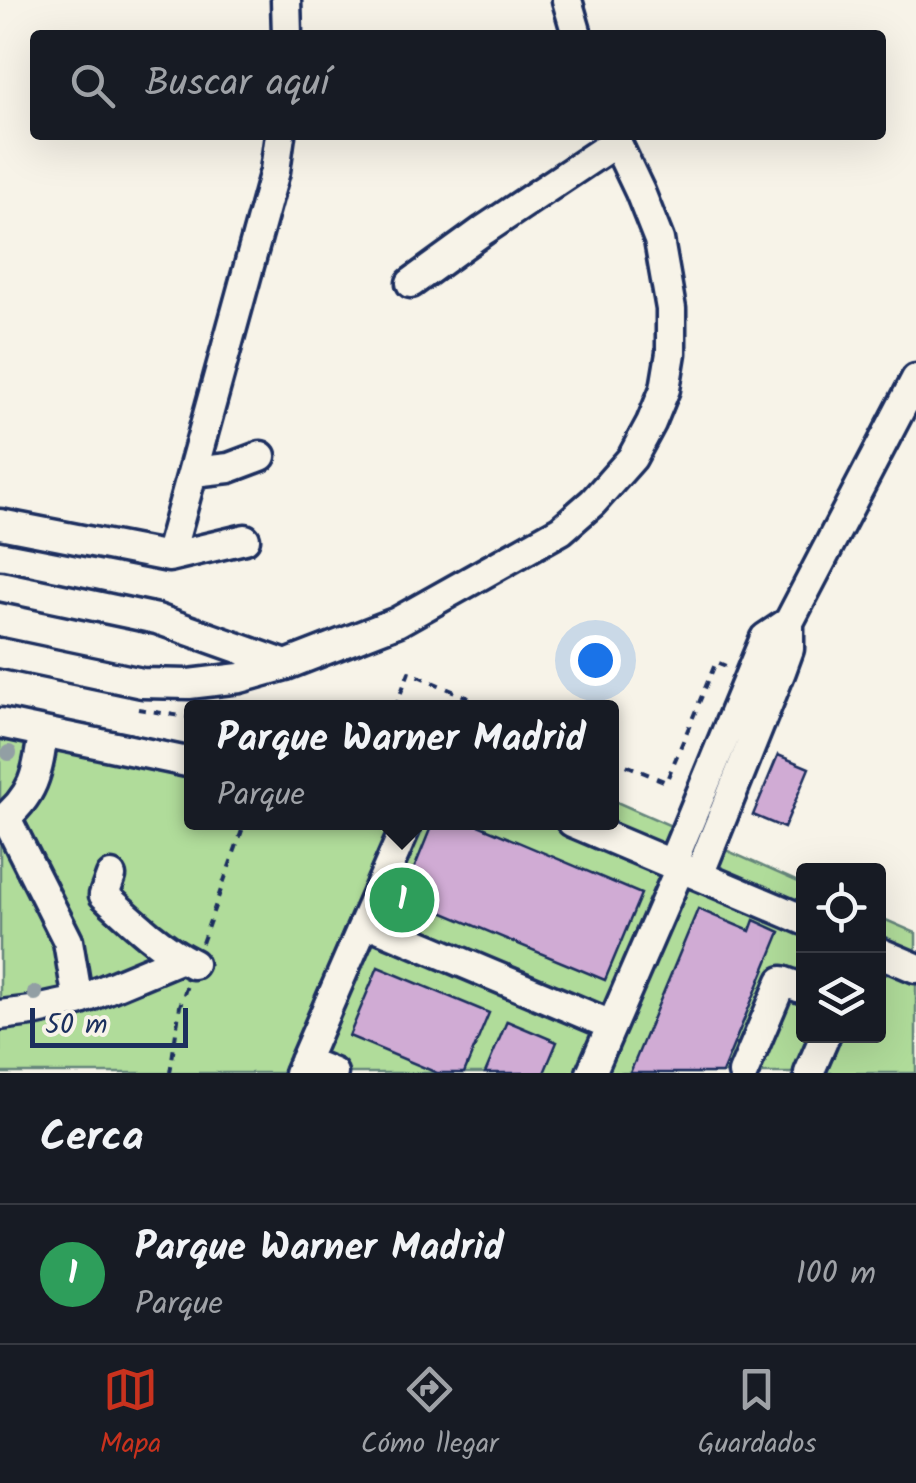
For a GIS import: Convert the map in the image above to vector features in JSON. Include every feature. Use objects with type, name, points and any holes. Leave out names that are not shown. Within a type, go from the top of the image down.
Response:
[{"type":"lane","points":[[286,0],[288,30]]},
{"type":"lane","points":[[567,0],[576,30]]},
{"type":"lane","points":[[169,557],[275,171],[279,140]]},
{"type":"lane","points":[[411,283],[613,140]]},
{"type":"lane","points":[[0,654],[142,684],[240,678],[286,665],[397,622],[561,530],[593,502],[632,458],[665,389],[671,353],[671,308],[659,240],[614,140]]},
{"type":"lane","points":[[684,869],[750,674],[766,638],[789,622],[916,379]]},
{"type":"lane","points":[[194,472],[230,468],[262,456]]},
{"type":"lane","points":[[0,524],[169,557],[245,539]]},
{"type":"lane","points":[[0,586],[157,618],[286,665]]},
{"type":"lane","points":[[590,1073],[781,671],[789,648],[789,622]]},
{"type":"lane","points":[[198,683],[208,665],[204,637]]},
{"type":"lane","points":[[0,723],[184,761]]},
{"type":"lane","points":[[43,732],[34,784],[18,808],[3,820],[68,941],[78,1001]]},
{"type":"lane","points":[[332,1073],[302,1067],[405,830]]},
{"type":"lane","points":[[591,830],[796,917]]},
{"type":"lane","points":[[0,1014],[32,1012],[78,1001],[188,962],[138,926],[104,895],[111,876]]},
{"type":"lane","points":[[366,922],[611,1025]]},
{"type":"lane","points":[[880,953],[916,968]]},
{"type":"lane","points":[[743,1073],[782,981],[796,986]]},
{"type":"lane","points":[[809,1073],[822,1043]]},
{"type":"path","points":[[619,761],[666,782],[716,662],[750,674]]},
{"type":"path","points":[[398,700],[409,672],[474,700]]},
{"type":"green space","points":[[0,708],[184,748],[184,830],[619,830],[619,803],[796,881],[796,1043],[886,1043],[886,920],[916,933],[916,1073],[0,1073]]},
{"type":"building","points":[[778,755],[809,768],[784,828],[753,815]]},
{"type":"building","points":[[430,830],[490,830],[641,894],[605,980],[403,896]]},
{"type":"building","points":[[698,909],[750,931],[754,920],[780,932],[722,1073],[630,1073]]},
{"type":"building","points":[[378,967],[489,1013],[464,1073],[437,1073],[349,1036]]},
{"type":"building","points":[[507,1021],[557,1042],[544,1073],[485,1073]]},
{"type":"place","name":"Parque Warner Madrid","points":[[402,900]]}]
